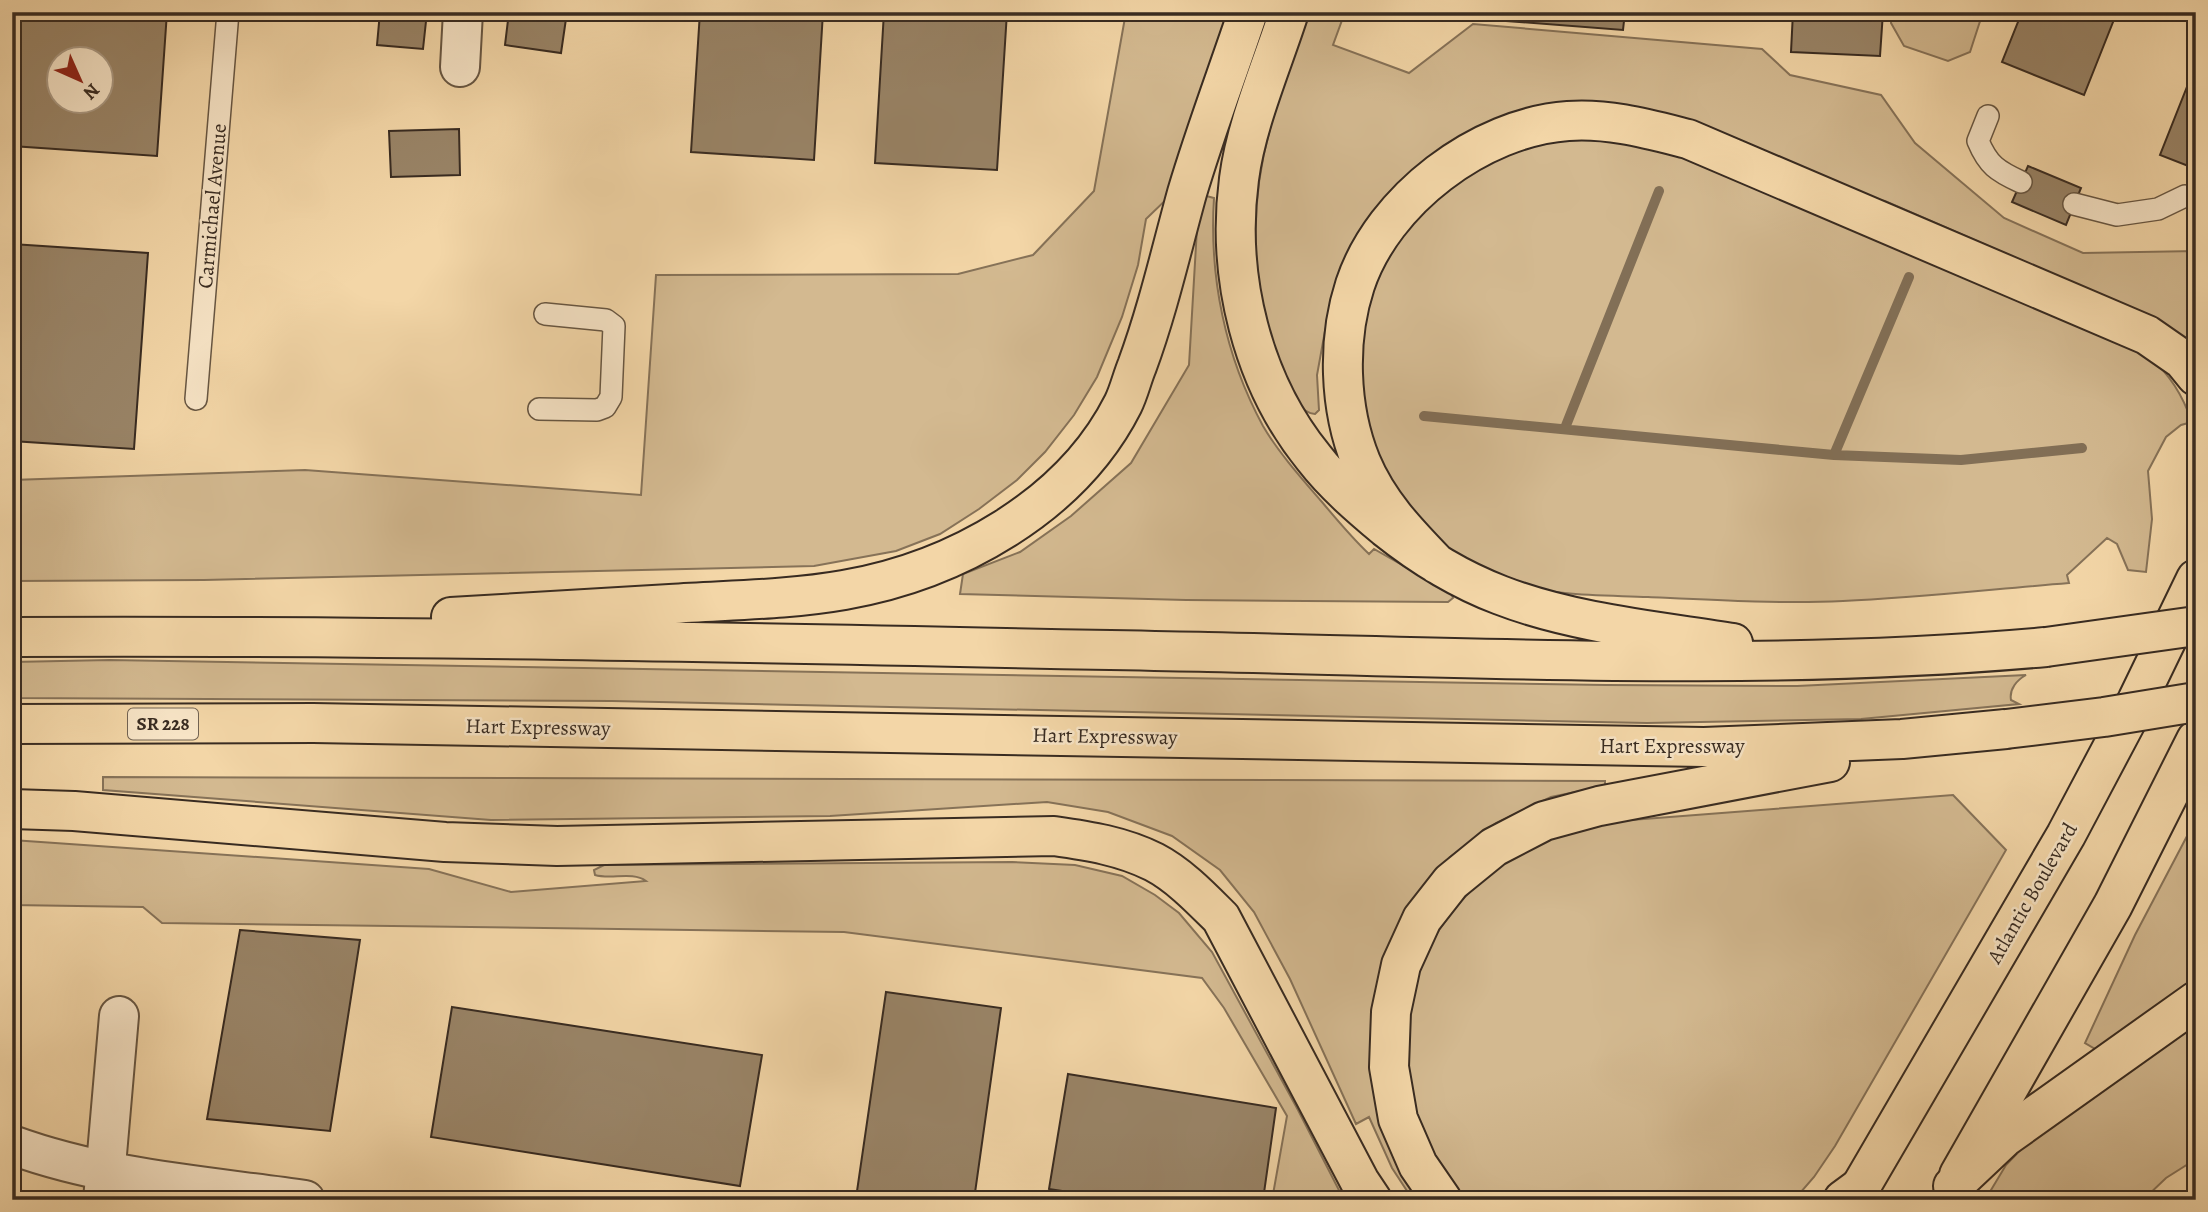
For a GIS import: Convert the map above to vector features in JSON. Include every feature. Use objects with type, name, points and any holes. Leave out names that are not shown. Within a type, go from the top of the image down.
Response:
[{"type":"main road","points":[[119,636],[768,598],[842,591],[902,576],[939,563],[983,542],[1027,514],[1063,483],[1098,445],[1123,403],[1164,284],[1188,192],[1248,12]]},
{"type":"main road","points":[[1289,12],[1248,135],[1239,177],[1235,217],[1242,300],[1251,337],[1266,380],[1288,421],[1314,459],[1374,518],[1437,564],[1468,582],[1503,596],[1561,613],[1733,643],[1878,659]]},
{"type":"main road","points":[[1437,564],[1402,528],[1377,495],[1361,461],[1348,420],[1344,335],[1356,284],[1381,234],[1415,192],[1465,155],[1513,132],[1567,121],[1620,122],[1688,139],[2147,335],[2183,360],[2196,376]]},
{"type":"main road","name":"Atlantic Boulevard","points":[[1853,1195],[2066,835],[2137,701],[2196,579]]},
{"type":"main road","points":[[12,636],[819,644],[1674,662],[1878,659],[2046,646],[2196,626]]},
{"type":"main road","name":"Hart Expressway","points":[[12,724],[313,723],[1704,747],[1889,740],[2104,717],[2196,702]]},
{"type":"main road","points":[[12,745],[313,723]]},
{"type":"main road","points":[[1442,1200],[1418,1165],[1398,1119],[1389,1067],[1391,1012],[1401,965],[1422,919],[1451,882],[1494,847],[1544,821],[1599,806],[2006,729]]},
{"type":"main road","points":[[1949,1193],[2113,905],[2196,740]]},
{"type":"main road","points":[[12,809],[74,811],[444,842],[557,846],[1054,836],[1104,843],[1155,863],[1190,888],[1221,918],[1365,1194]]},
{"type":"main road","points":[[1949,1193],[2005,1137],[2196,1002]]},
{"type":"street","points":[[460,67],[463,12]]},
{"type":"street","points":[[103,1186],[119,1016]]},
{"type":"street","points":[[12,1145],[45,1157],[103,1186],[305,1200]]},
{"type":"lane","name":"Carmichael Avenue","points":[[196,399],[228,12]]},
{"type":"lane","points":[[1988,117],[1978,141],[1986,160],[2021,182]]},
{"type":"lane","points":[[2074,204],[2116,215],[2158,209],[2185,196]]},
{"type":"lane","points":[[539,409],[597,410],[605,407],[611,397],[614,326],[606,320],[545,314]]},
{"type":"shaded area","points":[[1126,12],[1233,12],[1173,193],[1146,219],[1138,265],[1122,317],[1097,377],[1074,415],[1045,452],[1017,480],[940,534],[896,551],[814,566],[204,580],[12,581],[12,480],[305,470],[641,495],[656,275],[958,274],[1033,255],[1094,191]]},
{"type":"shaded area","points":[[1310,12],[1345,12],[1333,45],[1409,73],[1473,24],[1762,49],[1790,75],[1881,95],[1915,143],[2004,218],[2083,253],[2196,251],[2196,351],[2161,321],[1885,201],[1850,196],[1720,136],[1497,125],[1339,283],[1325,331],[1317,375],[1319,410],[1315,414],[1309,413],[1299,405],[1273,345],[1259,284],[1256,221],[1258,190],[1270,129]]},
{"type":"shaded area","points":[[1892,12],[1983,12],[1970,52],[1948,61],[1904,46],[1891,23]]},
{"type":"shaded area","points":[[1603,135],[1674,150],[2148,355],[2174,386],[2192,422],[2181,425],[2166,437],[2148,471],[2152,519],[2146,572],[2128,570],[2117,544],[2107,538],[2067,575],[2069,583],[1871,600],[1746,601],[1560,593],[1509,581],[1455,553],[1413,513],[1382,464],[1364,409],[1360,352],[1370,296],[1395,243],[1442,191],[1507,152],[1543,142]]},
{"type":"shaded area","points":[[1199,194],[1214,198],[1214,257],[1222,315],[1239,372],[1263,426],[1299,475],[1369,554],[1374,549],[1451,593],[1453,598],[1448,602],[1186,600],[960,594],[963,574],[1020,552],[1071,516],[1131,463],[1189,365]]},
{"type":"shaded area","points":[[110,660],[1606,685],[1797,686],[2026,675],[2017,682],[2011,692],[2011,700],[2019,704],[1861,719],[1647,723],[612,701],[12,698],[12,662]]},
{"type":"shaded area","points":[[103,777],[1605,781],[1605,786],[1551,797],[1496,823],[1450,857],[1452,861],[1393,949],[1425,1200],[1413,1200],[1392,1168],[1369,1117],[1356,1124],[1290,979],[1254,912],[1220,870],[1172,836],[1108,812],[1047,802],[830,816],[491,820],[103,790]]},
{"type":"shaded area","points":[[1953,795],[2006,850],[1835,1146],[1794,1200],[1464,1200],[1446,1179],[1430,1153],[1412,1101],[1406,1046],[1411,992],[1420,960],[1442,926],[1467,895],[1496,868],[1546,836],[1592,823]]},
{"type":"shaded area","points":[[2196,819],[2196,985],[2097,1050],[2085,1043],[2135,935]]},
{"type":"shaded area","points":[[12,840],[429,869],[511,892],[646,881],[628,876],[595,875],[594,870],[604,865],[1012,862],[1075,865],[1122,876],[1179,913],[1212,952],[1344,1200],[1272,1200],[1287,1116],[1224,1008],[1202,978],[844,932],[162,923],[143,907],[12,905]]},
{"type":"shaded area","points":[[2196,1022],[2196,1159],[2166,1178],[2143,1200],[1985,1200],[2006,1165],[2026,1144]]},
{"type":"building","points":[[12,12],[167,12],[157,156],[12,146]]},
{"type":"building","points":[[380,12],[427,12],[423,49],[377,45]]},
{"type":"building","points":[[509,12],[567,12],[561,53],[505,45]]},
{"type":"building","points":[[700,12],[823,12],[814,160],[691,152]]},
{"type":"building","points":[[884,12],[1007,12],[997,170],[875,163]]},
{"type":"building","points":[[1508,12],[1625,12],[1623,30],[1507,21]]},
{"type":"building","points":[[1793,12],[1883,12],[1880,56],[1791,52]]},
{"type":"building","points":[[2022,12],[2117,12],[2084,95],[2002,62]]},
{"type":"building","points":[[2196,64],[2196,169],[2160,155]]},
{"type":"building","points":[[459,129],[460,175],[391,177],[389,131]]},
{"type":"building","points":[[2028,166],[2081,188],[2066,225],[2012,202]]},
{"type":"building","points":[[12,244],[148,253],[134,449],[12,441]]},
{"type":"building","points":[[240,930],[360,940],[330,1131],[207,1119]]},
{"type":"building","points":[[886,992],[1001,1008],[974,1200],[856,1198]]},
{"type":"building","points":[[452,1007],[762,1055],[740,1186],[431,1137]]},
{"type":"building","points":[[1068,1074],[1276,1108],[1263,1200],[1122,1200],[1049,1189]]},
{"type":"waterway","points":[[1565,428],[1659,191]]},
{"type":"waterway","points":[[1834,455],[1909,277]]},
{"type":"waterway","points":[[1424,416],[1834,455],[1961,460],[2082,448]]}]
